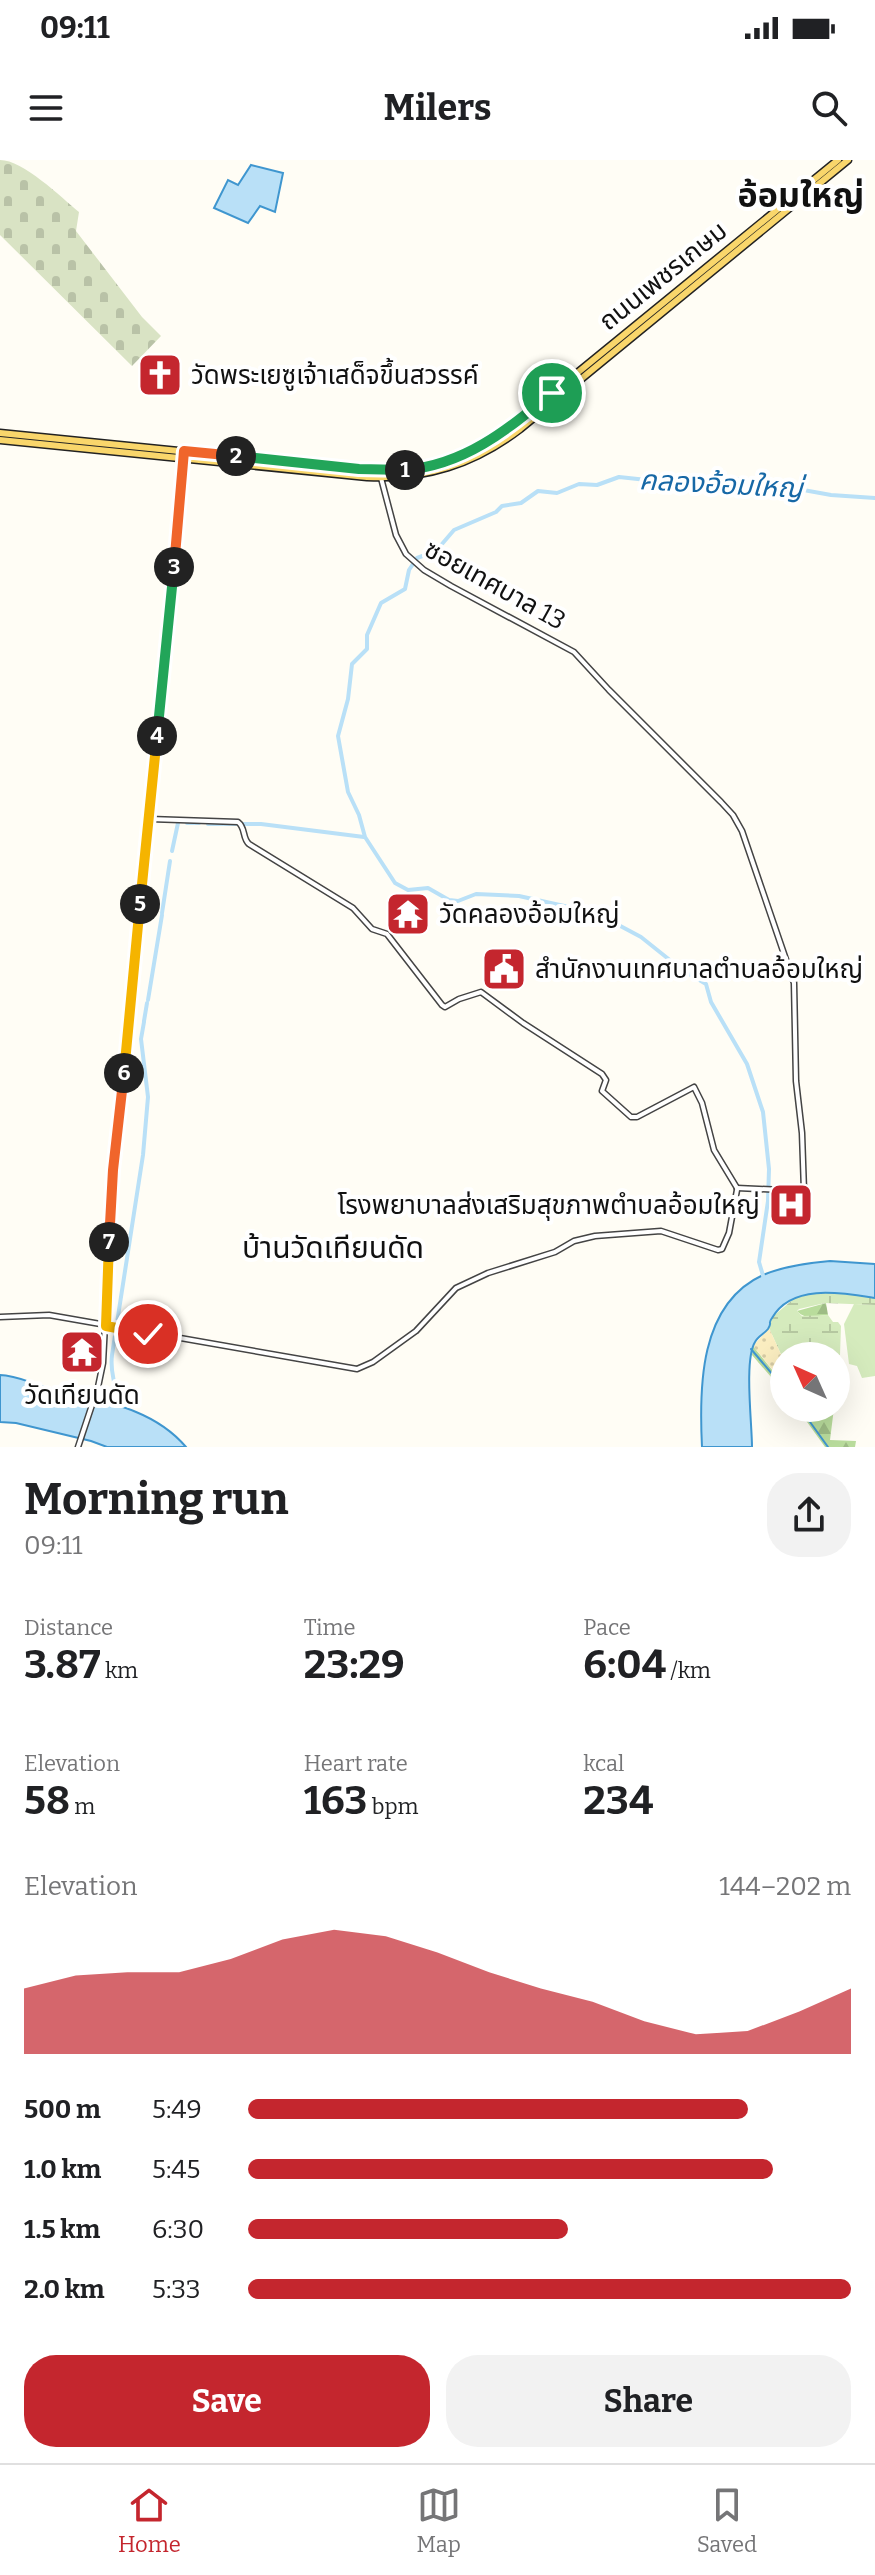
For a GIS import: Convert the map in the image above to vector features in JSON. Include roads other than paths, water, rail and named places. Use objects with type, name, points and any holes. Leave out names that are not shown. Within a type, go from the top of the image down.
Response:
[{"type":"main road","name":"ถนนเพชรเกษม","points":[[184,455],[379,471],[445,463],[480,448],[556,390],[838,160]]},
{"type":"main road","name":"ถนนเพชรเกษม","points":[[0,433],[381,478],[433,473],[484,453],[506,440],[848,160]]},
{"type":"main road","points":[[600,354],[599,360],[631,338]]},
{"type":"main road","points":[[556,390],[591,366],[591,371]]},
{"type":"main road","name":"ถนนเพชรเกษม","points":[[0,440],[159,452]]},
{"type":"street","points":[[79,1445],[98,1387],[106,1326],[113,1170],[184,455]]},
{"type":"street","name":"ซอยเทศบาล 13","points":[[381,478],[400,546],[417,565],[568,647],[721,802],[742,831],[794,983],[796,1081],[803,1143],[804,1191],[737,1188]]},
{"type":"street","points":[[0,1317],[49,1315],[362,1368],[416,1331],[456,1288],[488,1273],[562,1249],[574,1241],[595,1236],[661,1231],[720,1250],[727,1239],[737,1188],[714,1150],[702,1103],[694,1087],[635,1118],[601,1090],[606,1080],[602,1074],[481,992],[455,1000],[445,1007],[442,1005],[387,934],[372,929],[353,908],[249,844],[238,822],[150,819]]},
{"type":"water","points":[[251,165],[283,173],[275,212],[260,206],[248,223],[214,208],[228,180],[238,185]]},
{"type":"water","points":[[830,1261],[875,1264],[875,1298],[819,1293],[792,1299],[781,1307],[768,1329],[756,1340],[752,1351],[749,1377],[752,1447],[702,1447],[701,1399],[707,1350],[726,1306],[742,1288],[763,1275],[788,1267]]},
{"type":"water","points":[[0,1375],[123,1407],[157,1422],[186,1447],[107,1447],[16,1423],[0,1422]]},
{"type":"waterway","name":"คลองอ้อมใหญ่","points":[[764,1279],[759,1262],[768,1201],[769,1169],[763,1112],[747,1064],[711,1002],[706,984],[681,969],[641,937],[596,913],[519,896],[476,894],[458,901],[449,900],[428,888],[408,890],[395,883],[365,837],[348,792],[338,736],[348,699],[352,664],[367,649],[367,635],[381,603],[405,589],[409,570],[417,558],[436,551],[454,530],[496,512],[502,506],[521,503],[538,491],[557,493],[579,484],[597,485],[619,477],[647,480],[655,474],[669,479],[695,478],[705,482],[743,479],[831,495],[875,498]]},
{"type":"waterway","points":[[172,851],[178,823]]},
{"type":"waterway","points":[[187,823],[199,823]]},
{"type":"waterway","points":[[208,824],[238,824]]},
{"type":"waterway","points":[[243,824],[364,837]]},
{"type":"waterway","points":[[162,913],[170,861]]},
{"type":"waterway","points":[[148,1000],[162,915]]},
{"type":"waterway","points":[[144,1021],[147,1003]]},
{"type":"waterway","points":[[112,1407],[115,1392],[112,1355],[143,1155],[148,1097],[141,1039],[144,1022]]},
{"type":"waterway","points":[[751,1349],[770,1371]]},
{"type":"waterway","points":[[810,1422],[828,1447]]},
{"type":"place","name":"วัดพระเยซูเจ้าเสด็จขึ้นสวรรค์","points":[[160,375]]},
{"type":"place","name":"วัดคลองอ้อมใหญ่","points":[[408,914]]},
{"type":"place","name":"สำนักงานเทศบาลตำบลอ้อมใหญ่","points":[[504,969]]},
{"type":"place","name":"โรงพยาบาลส่งเสริมสุขภาพตำบลอ้อมใหญ่","points":[[791,1205]]},
{"type":"place","name":"วัดเทียนดัด","points":[[82,1352]]},
{"type":"district","name":"อ้อมใหญ่","points":[[801,195]]},
{"type":"district","name":"บ้านวัดเทียนดัด","points":[[333,1248]]}]
